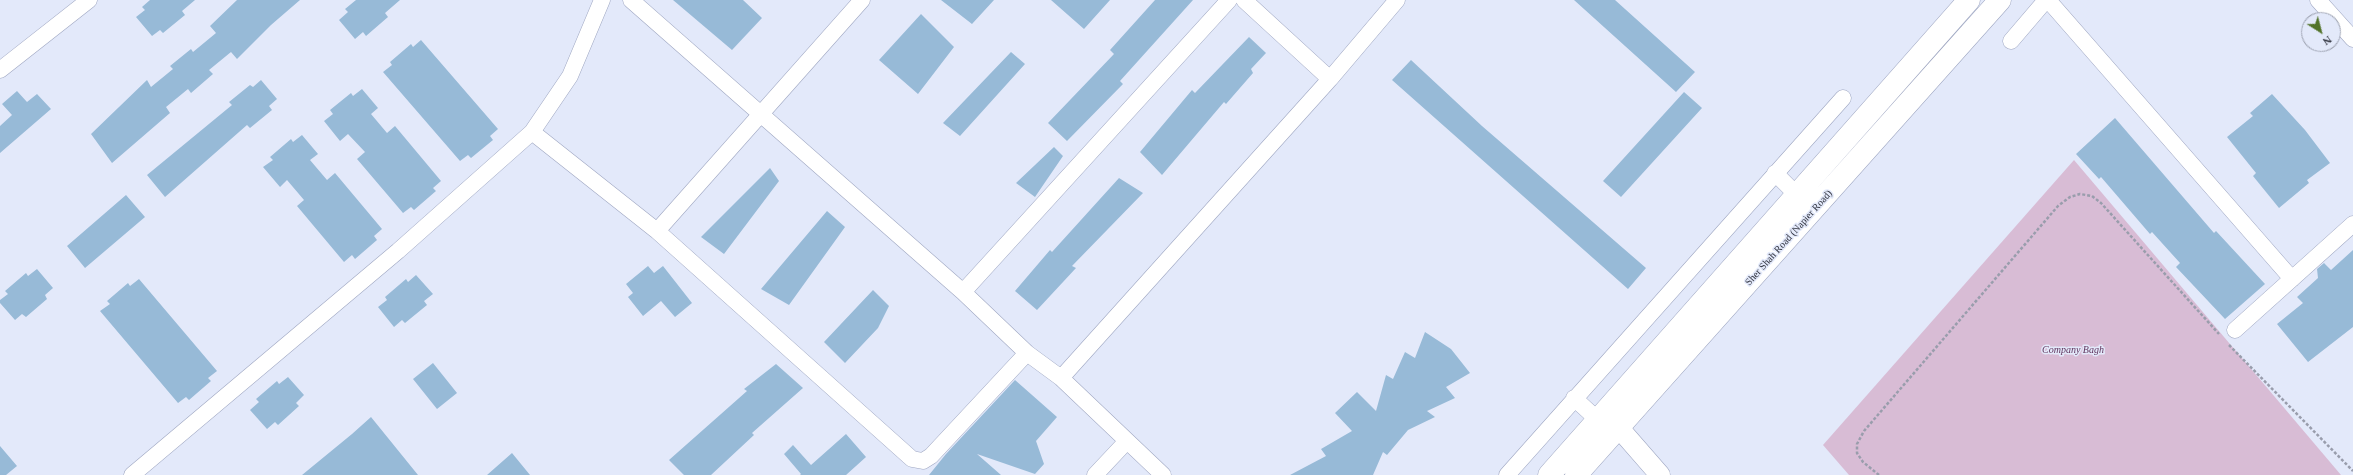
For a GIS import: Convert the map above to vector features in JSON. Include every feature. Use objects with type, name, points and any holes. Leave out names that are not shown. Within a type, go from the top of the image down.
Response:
[{"type":"main road","points":[[1549,475],[1969,0]]},
{"type":"main road","name":"Sher Shah Road (Napier Road)","points":[[1576,475],[2000,0]]},
{"type":"street","points":[[0,70],[89,0]]},
{"type":"street","points":[[132,475],[398,251],[532,132],[570,76],[602,0]]},
{"type":"street","points":[[631,0],[963,292],[1027,353],[1061,378],[1126,442],[1163,475]]},
{"type":"street","points":[[657,231],[862,0]]},
{"type":"street","points":[[963,292],[1229,0]]},
{"type":"street","points":[[1244,0],[1330,79]]},
{"type":"street","points":[[1061,378],[1330,79],[1397,0]]},
{"type":"street","points":[[2011,41],[2047,0],[2292,279]]},
{"type":"street","points":[[2318,0],[2353,38]]},
{"type":"street","points":[[1507,475],[1574,398],[1843,98]]},
{"type":"street","points":[[532,132],[657,231],[912,459],[923,461],[931,456],[1027,353]]},
{"type":"street","points":[[1775,173],[1797,195]]},
{"type":"street","points":[[2228,336],[2353,224]]},
{"type":"street","points":[[1574,398],[1598,420]]},
{"type":"street","points":[[1618,428],[1660,475]]},
{"type":"street","points":[[1095,475],[1126,442]]},
{"type":"path","points":[[1879,475],[1863,462],[1857,453],[1857,444],[1864,431],[2058,206],[2070,197],[2080,194],[2092,196],[2101,203],[2228,336],[2353,471]]},
{"type":"green space","name":"Company Bagh","points":[[2074,160],[2341,475],[1849,475],[1823,445]]},
{"type":"building","points":[[150,0],[195,0],[182,11],[185,15],[163,33],[160,30],[152,36],[136,17],[145,10],[142,7]]},
{"type":"building","points":[[237,0],[300,0],[271,25],[237,59],[231,52],[209,70],[213,74],[191,93],[188,89],[166,107],[170,113],[112,163],[91,134],[147,80],[151,87],[173,69],[170,66],[191,49],[193,52],[216,33],[210,26]]},
{"type":"building","points":[[356,0],[400,0],[385,13],[388,17],[366,36],[363,32],[355,39],[339,20],[348,12],[345,9]]},
{"type":"building","points":[[673,0],[743,0],[762,18],[732,50]]},
{"type":"building","points":[[941,0],[994,0],[972,24]]},
{"type":"building","points":[[1051,0],[1110,0],[1084,29]]},
{"type":"building","points":[[1155,0],[1193,0],[1120,81],[1123,84],[1067,141],[1048,123],[1114,54],[1110,50]]},
{"type":"building","points":[[1574,0],[1615,0],[1695,72],[1676,92]]},
{"type":"building","points":[[921,14],[954,47],[918,94],[879,60]]},
{"type":"building","points":[[1249,37],[1266,53],[1251,69],[1253,73],[1226,104],[1224,102],[1162,175],[1140,152],[1192,90],[1195,93]]},
{"type":"building","points":[[421,40],[498,129],[490,136],[493,140],[471,158],[468,155],[460,161],[383,72],[392,65],[390,62],[411,44],[413,47]]},
{"type":"building","points":[[1011,52],[1025,64],[960,136],[943,123]]},
{"type":"building","points":[[1411,60],[1482,126],[1646,268],[1628,289],[1392,80]]},
{"type":"building","points":[[261,80],[277,99],[269,106],[272,110],[250,128],[247,125],[165,197],[147,175],[232,105],[229,102],[250,85],[253,87]]},
{"type":"building","points":[[362,89],[378,108],[371,114],[387,133],[395,126],[441,181],[433,188],[436,191],[414,210],[411,207],[403,213],[357,159],[365,152],[348,134],[340,141],[324,121],[333,114],[330,110],[351,93],[353,96]]},
{"type":"building","points":[[17,91],[27,102],[37,94],[51,109],[0,153],[0,126],[12,115],[2,104]]},
{"type":"building","points":[[1684,92],[1702,108],[1621,197],[1603,181]]},
{"type":"building","points":[[2272,94],[2305,130],[2330,163],[2307,180],[2309,183],[2279,208],[2253,176],[2256,173],[2227,137],[2253,116],[2250,113]]},
{"type":"building","points":[[2115,118],[2214,233],[2216,231],[2265,284],[2225,319],[2176,267],[2180,263],[2152,232],[2150,234],[2101,177],[2099,179],[2076,154]]},
{"type":"building","points":[[302,135],[318,154],[310,160],[327,180],[335,173],[382,229],[374,236],[377,240],[355,259],[352,255],[344,262],[297,206],[304,200],[287,180],[280,187],[263,167],[273,160],[270,157],[291,139],[293,142]]},
{"type":"building","points":[[1054,147],[1063,156],[1035,197],[1016,183]]},
{"type":"building","points":[[770,168],[779,181],[724,254],[701,237]]},
{"type":"building","points":[[1119,178],[1143,193],[1072,266],[1076,268],[1037,310],[1015,291],[1050,250],[1052,252]]},
{"type":"building","points":[[126,195],[145,217],[85,268],[67,246]]},
{"type":"building","points":[[827,211],[845,227],[789,305],[761,289]]},
{"type":"building","points":[[2353,250],[2353,327],[2308,362],[2277,324],[2303,303],[2297,297],[2318,278],[2317,269],[2324,263],[2331,270]]},
{"type":"building","points":[[648,266],[654,273],[663,266],[692,303],[675,317],[661,301],[643,316],[628,297],[633,293],[626,284]]},
{"type":"building","points":[[37,269],[53,288],[45,295],[47,299],[26,317],[22,314],[15,320],[0,303],[0,300],[8,294],[5,291],[26,273],[28,276]]},
{"type":"building","points":[[416,275],[433,294],[424,301],[427,305],[405,323],[402,320],[394,327],[378,307],[387,300],[385,297],[406,279],[408,282]]},
{"type":"building","points":[[139,279],[217,371],[208,378],[211,381],[189,400],[186,397],[178,403],[100,311],[110,304],[107,301],[128,283],[130,286]]},
{"type":"building","points":[[873,290],[889,306],[878,328],[845,363],[824,342]]},
{"type":"building","points":[[1425,332],[1451,349],[1470,373],[1446,387],[1455,398],[1427,411],[1435,417],[1408,430],[1387,455],[1383,452],[1373,475],[1290,475],[1326,456],[1321,449],[1352,431],[1335,413],[1357,392],[1376,411],[1386,375],[1393,379],[1405,352],[1415,358]]},
{"type":"building","points":[[433,363],[457,393],[437,409],[413,379]]},
{"type":"building","points":[[776,364],[803,388],[752,433],[754,435],[711,475],[684,475],[669,460],[747,391],[744,389]]},
{"type":"building","points":[[288,377],[304,395],[296,403],[299,406],[278,425],[275,422],[267,429],[250,410],[259,402],[256,399],[277,381],[279,384]]},
{"type":"building","points":[[1015,380],[1057,417],[1036,441],[1044,464],[1035,474],[977,454],[1001,475],[929,475],[946,454]]},
{"type":"building","points":[[371,417],[418,475],[302,475],[352,434]]},
{"type":"building","points":[[846,434],[866,457],[846,475],[800,475],[801,474],[784,454],[793,445],[811,465]]},
{"type":"building","points":[[0,446],[17,466],[6,475],[0,475]]},
{"type":"building","points":[[512,453],[530,475],[487,475]]}]
